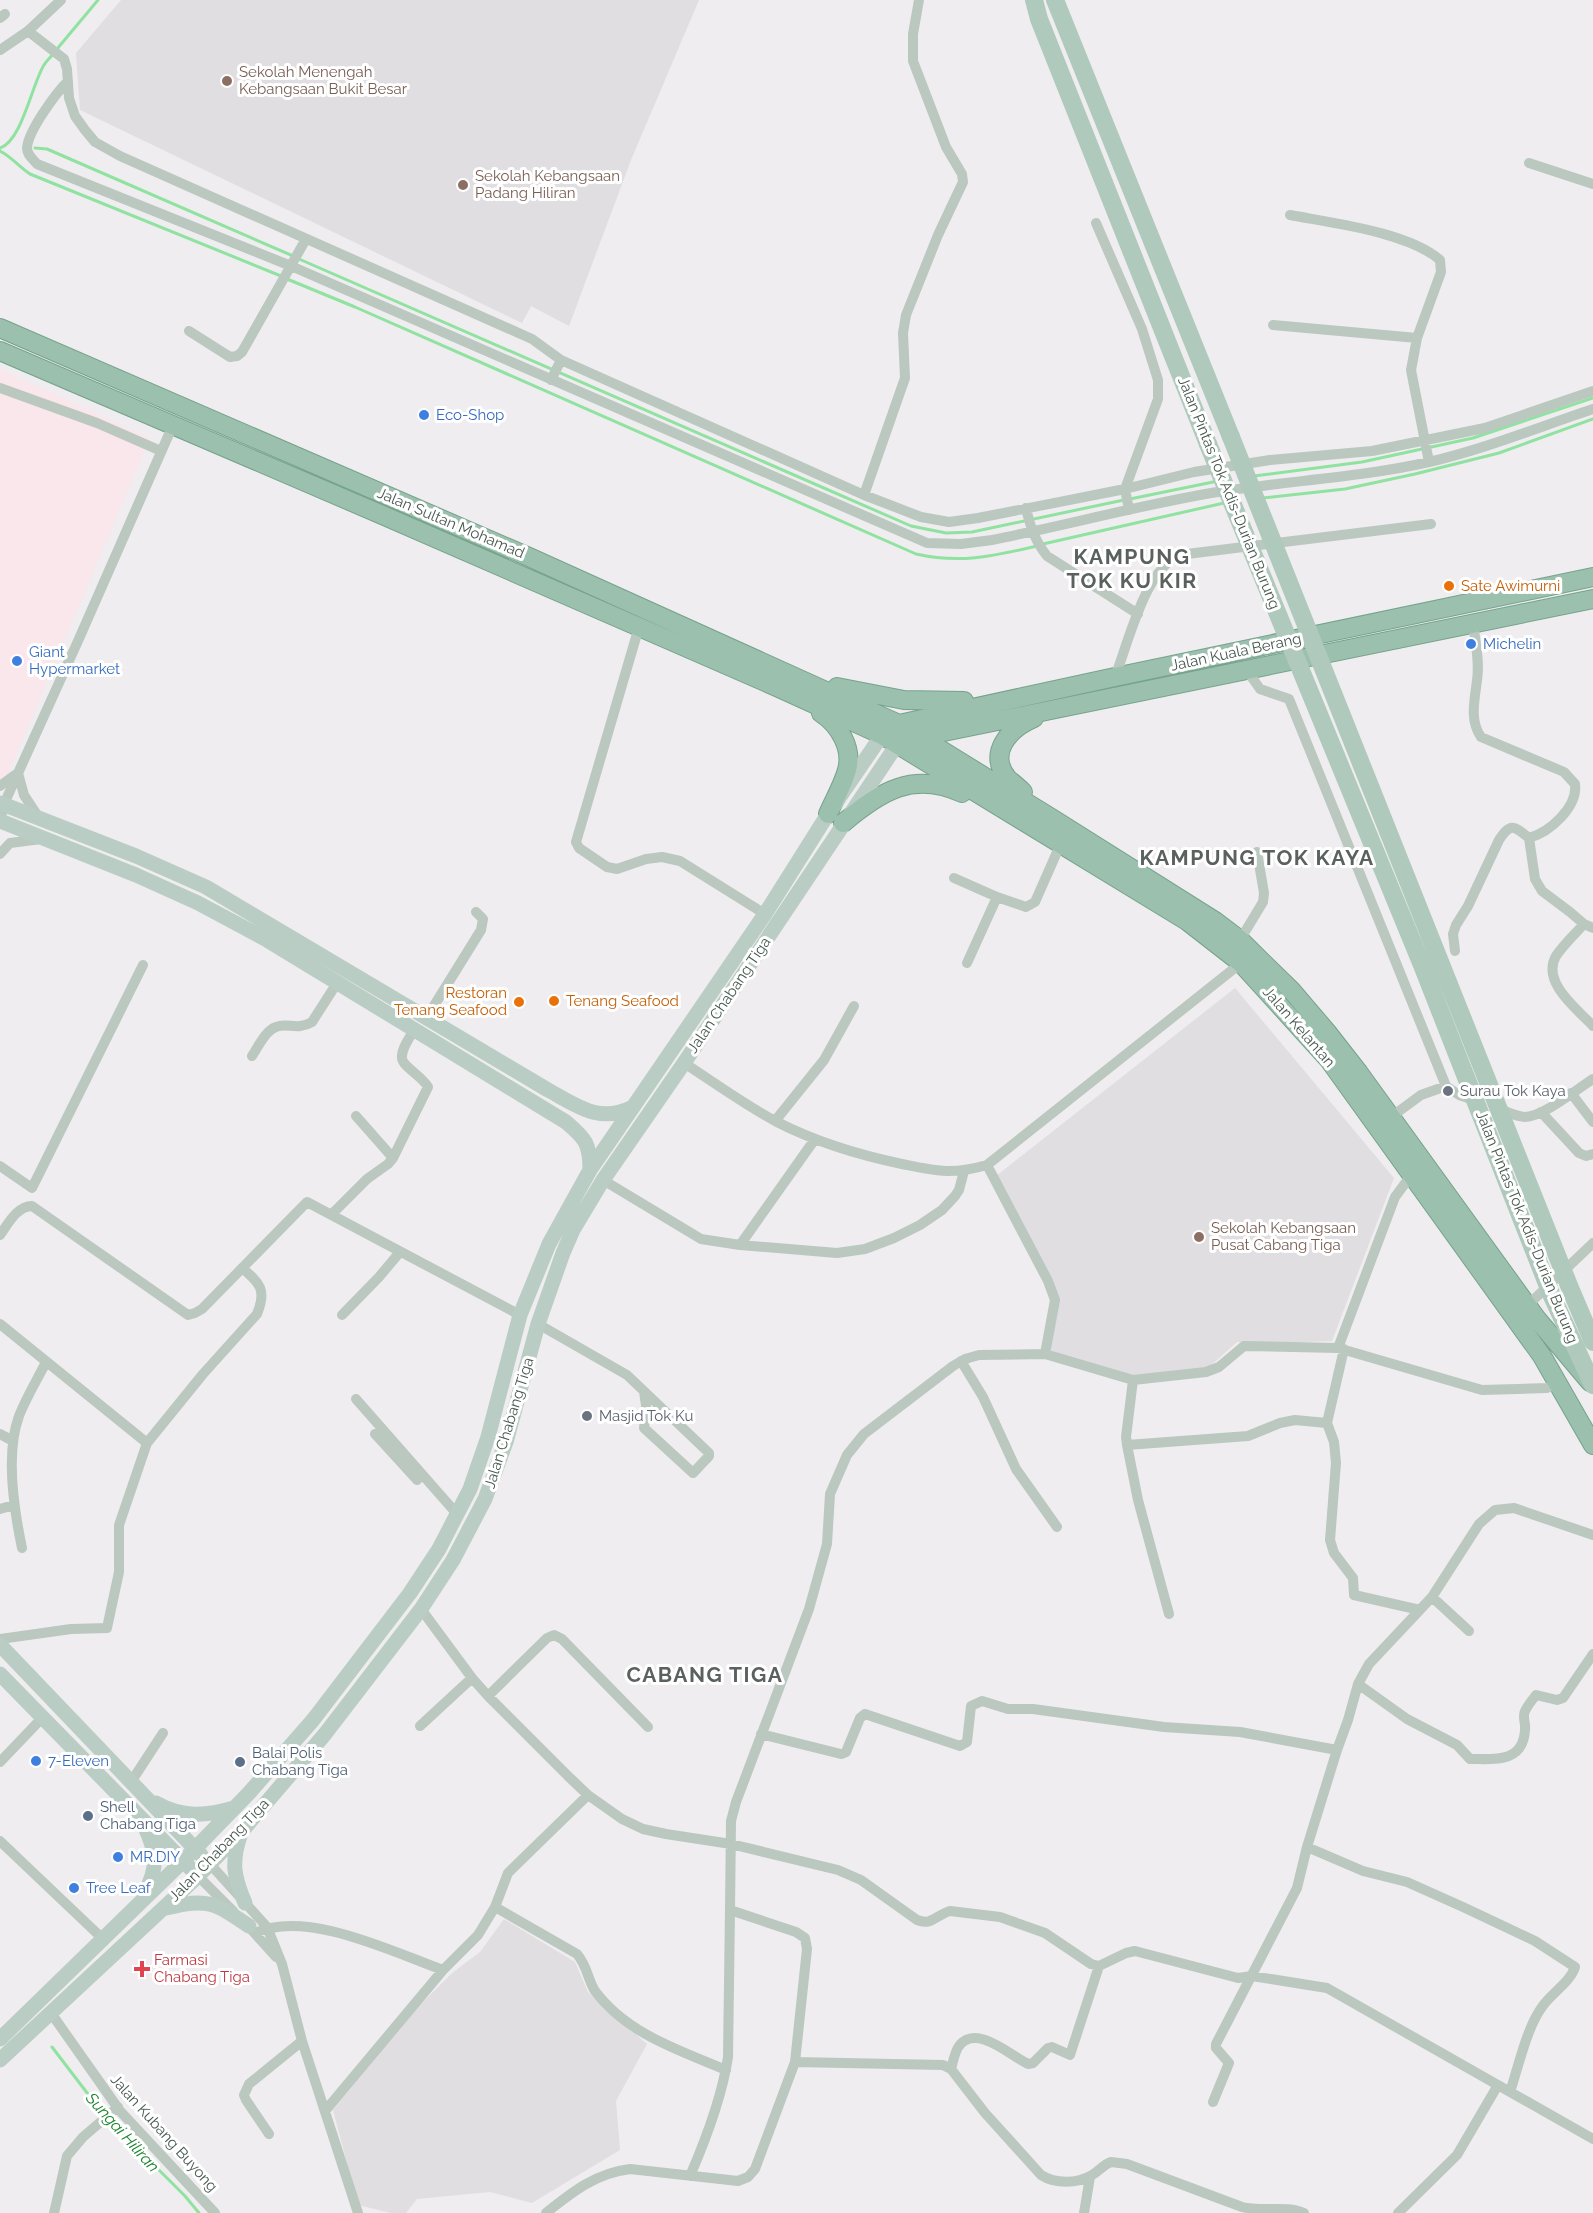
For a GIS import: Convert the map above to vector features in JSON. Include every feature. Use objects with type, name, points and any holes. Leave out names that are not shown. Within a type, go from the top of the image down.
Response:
[{"type":"highway","name":"Jalan Sultan Mohamad","points":[[0,328],[518,552],[899,724]]},
{"type":"highway","name":"Jalan Sultan Mohamad","points":[[0,351],[779,688],[890,739]]},
{"type":"highway","name":"Jalan Kuala Berang","points":[[890,739],[899,724],[1593,577]]},
{"type":"highway","name":"Jalan Kuala Berang","points":[[890,739],[920,736],[1593,599]]},
{"type":"highway","points":[[764,663],[814,681],[880,697],[930,702],[1006,700]]},
{"type":"highway","points":[[779,688],[827,717],[844,739],[849,760],[836,819]]},
{"type":"highway","points":[[1053,819],[1007,777],[1001,764],[1000,752],[1005,739],[1012,730],[1081,702]]},
{"type":"highway","name":"Jalan Kelantan","points":[[899,724],[1215,921],[1240,940],[1320,1023],[1391,1117],[1527,1306],[1565,1355],[1593,1385]]},
{"type":"highway","name":"Jalan Kelantan","points":[[890,739],[1187,921],[1241,963],[1329,1060],[1542,1356],[1593,1445]]},
{"type":"highway","points":[[836,819],[880,796],[913,784],[927,783],[944,784],[1008,812]]},
{"type":"main road","name":"Jalan Pintas Tok Adis-Durian Burung","points":[[1034,0],[1039,19],[1209,444],[1422,965],[1551,1294],[1593,1385]]},
{"type":"main road","name":"Jalan Pintas Tok Adis-Durian Burung","points":[[1055,0],[1593,1341]]},
{"type":"main road","name":"Jalan Chabang Tiga","points":[[0,2060],[9,2037],[44,2012],[163,1909],[242,1831],[325,1734],[421,1609],[453,1560],[485,1499],[506,1442],[538,1324],[562,1253],[573,1230],[603,1180],[684,1063],[836,819],[890,739]]},
{"type":"main road","points":[[2,803],[207,887],[548,1090],[588,1111],[606,1115],[618,1114],[633,1107]]},
{"type":"main road","name":"Jalan Chabang Tiga","points":[[44,2012],[103,1940],[236,1807],[313,1720],[410,1593],[439,1549],[470,1489],[488,1437],[520,1315],[549,1244],[590,1170],[765,914],[836,819]]},
{"type":"main road","points":[[0,822],[136,875],[198,903],[267,940],[566,1122],[588,1145],[590,1170]]},
{"type":"main road","points":[[494,1077],[503,1063]]},
{"type":"main road","points":[[0,1645],[210,1864]]},
{"type":"main road","points":[[2,1681],[43,1717],[198,1876]]},
{"type":"main road","points":[[143,1796],[174,1812],[190,1815],[236,1807]]},
{"type":"main road","points":[[138,1905],[154,1876],[155,1861],[153,1847],[141,1819]]},
{"type":"main road","points":[[242,1831],[234,1854],[234,1868],[237,1884],[245,1903]]},
{"type":"main road","points":[[163,1909],[203,1901],[216,1905],[252,1930]]},
{"type":"street","points":[[0,50],[28,31],[61,0]]},
{"type":"street","points":[[864,495],[905,378],[903,333],[906,315],[938,235],[963,182],[962,174],[946,147],[913,61],[913,34],[919,0]]},
{"type":"street","points":[[28,31],[64,59],[68,69],[69,98],[75,116],[95,142],[120,156],[532,339],[556,370],[927,543],[961,544],[1029,519],[1127,500],[1200,495],[1272,483],[1343,477],[1497,443],[1593,409]]},
{"type":"street","points":[[68,81],[33,131],[27,147],[29,156],[37,164],[293,263],[864,495],[936,521],[949,522],[978,518],[1029,519],[1127,500],[1194,472],[1270,460],[1372,451],[1425,442],[1485,428],[1593,390]]},
{"type":"street","points":[[1529,164],[1593,184]]},
{"type":"street","points":[[1290,215],[1373,231],[1428,250],[1440,260],[1441,272],[1417,338],[1411,370],[1428,459]]},
{"type":"street","points":[[1096,222],[1142,329],[1158,380],[1158,399],[1127,500]]},
{"type":"street","points":[[189,331],[230,357],[237,357],[306,239]]},
{"type":"street","points":[[1274,325],[1417,338]]},
{"type":"street","points":[[0,388],[97,423],[161,451]]},
{"type":"street","points":[[0,822],[2,803],[18,772],[173,425]]},
{"type":"street","points":[[1029,519],[1038,546],[1058,564],[1138,614]]},
{"type":"street","points":[[1115,677],[1152,581],[1173,559],[1187,554],[1431,524]]},
{"type":"street","points":[[1473,622],[1478,680],[1474,693],[1477,731],[1481,737],[1564,772],[1575,784],[1574,796],[1566,811],[1545,831],[1530,838]]},
{"type":"street","points":[[639,627],[576,842],[579,848],[607,867],[617,869],[646,859],[662,857],[680,861],[765,914]]},
{"type":"street","points":[[1246,669],[1260,689],[1289,699],[1446,1086],[1459,1095],[1523,1117],[1541,1112],[1593,1079]]},
{"type":"street","points":[[0,786],[18,772]]},
{"type":"street","points":[[18,772],[24,795],[40,818]]},
{"type":"street","points":[[1455,951],[1453,934],[1456,925],[1504,832],[1516,827],[1530,838],[1535,879],[1542,891],[1589,926],[1557,954],[1552,973],[1560,990],[1593,1026]]},
{"type":"street","points":[[0,854],[10,843],[44,838]]},
{"type":"street","points":[[954,878],[1026,908],[1035,902],[1060,843]]},
{"type":"street","points":[[1240,940],[1263,902],[1264,893],[1257,852]]},
{"type":"street","points":[[967,963],[997,897]]},
{"type":"street","points":[[427,1017],[481,930],[483,920],[476,912]]},
{"type":"street","points":[[684,1063],[775,1121],[815,1139],[872,1158],[932,1170],[964,1171],[987,1165],[1241,963]]},
{"type":"street","points":[[0,1166],[32,1188],[143,965]]},
{"type":"street","points":[[252,1056],[269,1032],[278,1026],[295,1028],[312,1022],[337,983]]},
{"type":"street","points":[[775,1121],[824,1060],[854,1006]]},
{"type":"street","points":[[331,1215],[367,1179],[393,1158],[428,1087],[425,1080],[402,1062],[401,1056],[414,1030]]},
{"type":"street","points":[[1391,1117],[1421,1095],[1446,1086]]},
{"type":"street","points":[[1571,1093],[1593,1122]]},
{"type":"street","points":[[1541,1112],[1580,1153],[1586,1156],[1593,1154]]},
{"type":"street","points":[[356,1116],[393,1158]]},
{"type":"street","points":[[740,1245],[815,1139]]},
{"type":"street","points":[[987,1165],[1048,1281],[1055,1300],[1045,1354]]},
{"type":"street","points":[[603,1180],[701,1239],[740,1245],[837,1252],[865,1249],[894,1238],[942,1210],[959,1190],[964,1171]]},
{"type":"street","points":[[1412,1174],[1395,1197],[1341,1349],[1327,1423],[1334,1442],[1336,1463],[1330,1540],[1334,1553],[1353,1578],[1354,1595],[1420,1610]]},
{"type":"street","points":[[0,1235],[16,1213],[27,1206],[32,1206],[188,1315],[202,1309],[307,1202],[520,1315]]},
{"type":"street","points":[[1527,1306],[1593,1243]]},
{"type":"street","points":[[342,1315],[400,1252]]},
{"type":"street","points":[[0,1639],[71,1629],[107,1628],[119,1572],[119,1525],[147,1443],[203,1374],[257,1314],[262,1302],[262,1291],[256,1280],[242,1268]]},
{"type":"street","points":[[0,1324],[147,1443]]},
{"type":"street","points":[[538,1324],[627,1376],[709,1453],[709,1456],[693,1473],[644,1428],[646,1405],[644,1392]]},
{"type":"street","points":[[690,2176],[703,2145],[728,2057],[733,1811],[809,1608],[826,1544],[831,1494],[847,1455],[864,1434],[961,1361],[979,1355],[1045,1354],[1133,1380],[1213,1370],[1244,1346],[1341,1349],[1482,1390],[1547,1388],[1559,1383]]},
{"type":"street","points":[[961,1361],[983,1397],[1016,1469],[1057,1527]]},
{"type":"street","points":[[22,1548],[14,1506],[13,1441],[19,1416],[45,1362]]},
{"type":"street","points":[[1133,1380],[1127,1445],[1138,1500],[1168,1614]]},
{"type":"street","points":[[356,1400],[455,1517]]},
{"type":"street","points":[[1127,1445],[1248,1436],[1288,1421],[1327,1423]]},
{"type":"street","points":[[0,1434],[13,1441]]},
{"type":"street","points":[[375,1434],[455,1517]]},
{"type":"street","points":[[0,1509],[14,1506]]},
{"type":"street","points":[[1213,2102],[1229,2063],[1229,2060],[1216,2048],[1216,2044],[1298,1888],[1307,1847],[1337,1750],[1358,1684],[1369,1664],[1432,1597],[1479,1524],[1495,1510],[1514,1508],[1593,1535]]},
{"type":"street","points":[[1432,1597],[1469,1630]]},
{"type":"street","points":[[421,1609],[488,1696],[588,1795],[622,1819],[643,1829],[731,1844],[850,1874],[924,1923],[932,1922],[943,1913],[950,1911],[1000,1917],[1044,1934],[1086,1962],[1099,1966],[1126,1953],[1136,1951],[1238,1978],[1252,1977],[1327,1988],[1593,2139]]},
{"type":"street","points":[[488,1696],[547,1638],[554,1635],[562,1639],[648,1727]]},
{"type":"street","points":[[1358,1684],[1407,1719],[1457,1745],[1470,1759],[1498,1759],[1517,1752],[1521,1746],[1525,1729],[1525,1712],[1536,1695],[1557,1700],[1563,1698],[1593,1654]]},
{"type":"street","points":[[420,1726],[472,1678]]},
{"type":"street","points":[[761,1734],[842,1754],[846,1752],[860,1718],[865,1714],[960,1746],[967,1742],[971,1706],[982,1701],[1016,1710],[1033,1709],[1164,1727],[1240,1732],[1337,1750]]},
{"type":"street","points":[[0,1762],[43,1717]]},
{"type":"street","points":[[131,1782],[163,1733]]},
{"type":"street","points":[[325,2111],[443,1970],[478,1935],[495,1907],[508,1873],[588,1795]]},
{"type":"street","points":[[0,1840],[103,1940]]},
{"type":"street","points":[[1307,1847],[1363,1871],[1407,1882],[1463,1907],[1535,1941],[1575,1967],[1572,1974],[1541,2007],[1510,2092]]},
{"type":"street","points":[[210,1864],[267,1927],[282,1964],[302,2042],[358,2213]]},
{"type":"street","points":[[198,1876],[282,1964]]},
{"type":"street","points":[[495,1907],[577,1954],[584,1963],[594,1990],[624,2021],[656,2041],[726,2070]]},
{"type":"street","points":[[546,2213],[591,2180],[618,2171],[630,2169],[738,2181],[748,2177],[755,2169],[795,2062],[807,1949],[805,1938],[796,1932],[730,1910]]},
{"type":"street","points":[[252,1930],[294,1925],[323,1929],[443,1970]]},
{"type":"street","points":[[951,2069],[959,2046],[975,2037],[985,2039],[1028,2064],[1033,2063],[1048,2048],[1052,2047],[1070,2055],[1099,1966]]},
{"type":"street","name":"Jalan Kubang Buyong","points":[[44,2012],[118,2107],[215,2213]]},
{"type":"street","points":[[269,2134],[246,2100],[245,2090],[249,2084],[302,2042]]},
{"type":"street","points":[[795,2062],[943,2065],[951,2069],[985,2113],[1041,2175],[1058,2182],[1090,2177],[1111,2162],[1127,2164],[1242,2207],[1257,2210],[1296,2210],[1304,2213]]},
{"type":"street","points":[[1398,2213],[1457,2155],[1498,2085]]},
{"type":"street","points":[[54,2213],[68,2156],[83,2137],[118,2107]]},
{"type":"street","points":[[1084,2213],[1090,2177]]},
{"type":"shaded area","points":[[121,0],[699,0],[631,160],[569,326],[531,306],[522,323],[80,110],[76,53]]},
{"type":"shaded area","points":[[0,369],[150,438],[7,776],[0,782]]},
{"type":"shaded area","name":"Sekolah Kebangsaan Pusat Cabang Tiga","points":[[1235,988],[1394,1178],[1332,1341],[1251,1344],[1237,1342],[1207,1369],[1132,1378],[1048,1350],[1057,1296],[996,1176]]},
{"type":"shaded area","points":[[504,1919],[575,1962],[588,1992],[647,2044],[616,2101],[620,2150],[532,2203],[490,2192],[417,2199],[406,2213],[391,2213],[358,2205],[333,2110],[411,2014],[452,1973],[480,1952]]},
{"type":"waterway","points":[[57,49],[98,0]]},
{"type":"waterway","points":[[0,148],[14,135],[40,74],[53,54]]},
{"type":"waterway","points":[[35,148],[47,149],[293,256]]},
{"type":"waterway","points":[[0,151],[30,174],[281,276]]},
{"type":"waterway","points":[[299,259],[911,526],[946,533],[972,532],[1124,500]]},
{"type":"waterway","points":[[287,279],[916,554],[932,557],[977,558],[1037,546]]},
{"type":"waterway","points":[[1254,476],[1362,462],[1473,438],[1593,398]]},
{"type":"waterway","points":[[1263,498],[1345,489],[1415,474],[1499,453],[1593,419]]},
{"type":"waterway","points":[[1130,499],[1218,481]]},
{"type":"waterway","points":[[1043,544],[1224,503]]},
{"type":"waterway","name":"Sungai Hiliran","points":[[52,2047],[104,2115]]},
{"type":"waterway","name":"Sungai Hiliran","points":[[109,2120],[199,2213]]},
{"type":"place","name":"Sekolah Menengah Kebangsaan Bukit Besar","points":[[227,81]]},
{"type":"place","name":"Sekolah Kebangsaan Padang Hiliran","points":[[463,185]]},
{"type":"place","name":"Eco-Shop","points":[[424,415]]},
{"type":"place","name":"Sate Awimurni","points":[[1449,586]]},
{"type":"place","name":"Michelin","points":[[1471,644]]},
{"type":"place","name":"Giant Hypermarket","points":[[17,661]]},
{"type":"place","name":"Tenang Seafood","points":[[554,1001]]},
{"type":"place","name":"Restoran Tenang Seafood","points":[[519,1002]]},
{"type":"place","name":"Surau Tok Kaya","points":[[1448,1091]]},
{"type":"place","name":"Sekolah Kebangsaan Pusat Cabang Tiga","points":[[1199,1237]]},
{"type":"place","name":"Masjid Tok Ku","points":[[587,1416]]},
{"type":"place","name":"7-Eleven","points":[[36,1761]]},
{"type":"place","name":"Balai Polis Chabang Tiga","points":[[240,1762]]},
{"type":"place","name":"Shell Chabang Tiga","points":[[88,1816]]},
{"type":"place","name":"MR.DIY","points":[[118,1857]]},
{"type":"place","name":"Tree Leaf","points":[[74,1888]]},
{"type":"place","name":"Farmasi Chabang Tiga","points":[[142,1969]]},
{"type":"district","name":"KAMPUNG TOK KU KIR","points":[[1132,569]]},
{"type":"district","name":"KAMPUNG TOK KAYA","points":[[1257,858]]},
{"type":"district","name":"CABANG TIGA","points":[[705,1675]]}]
